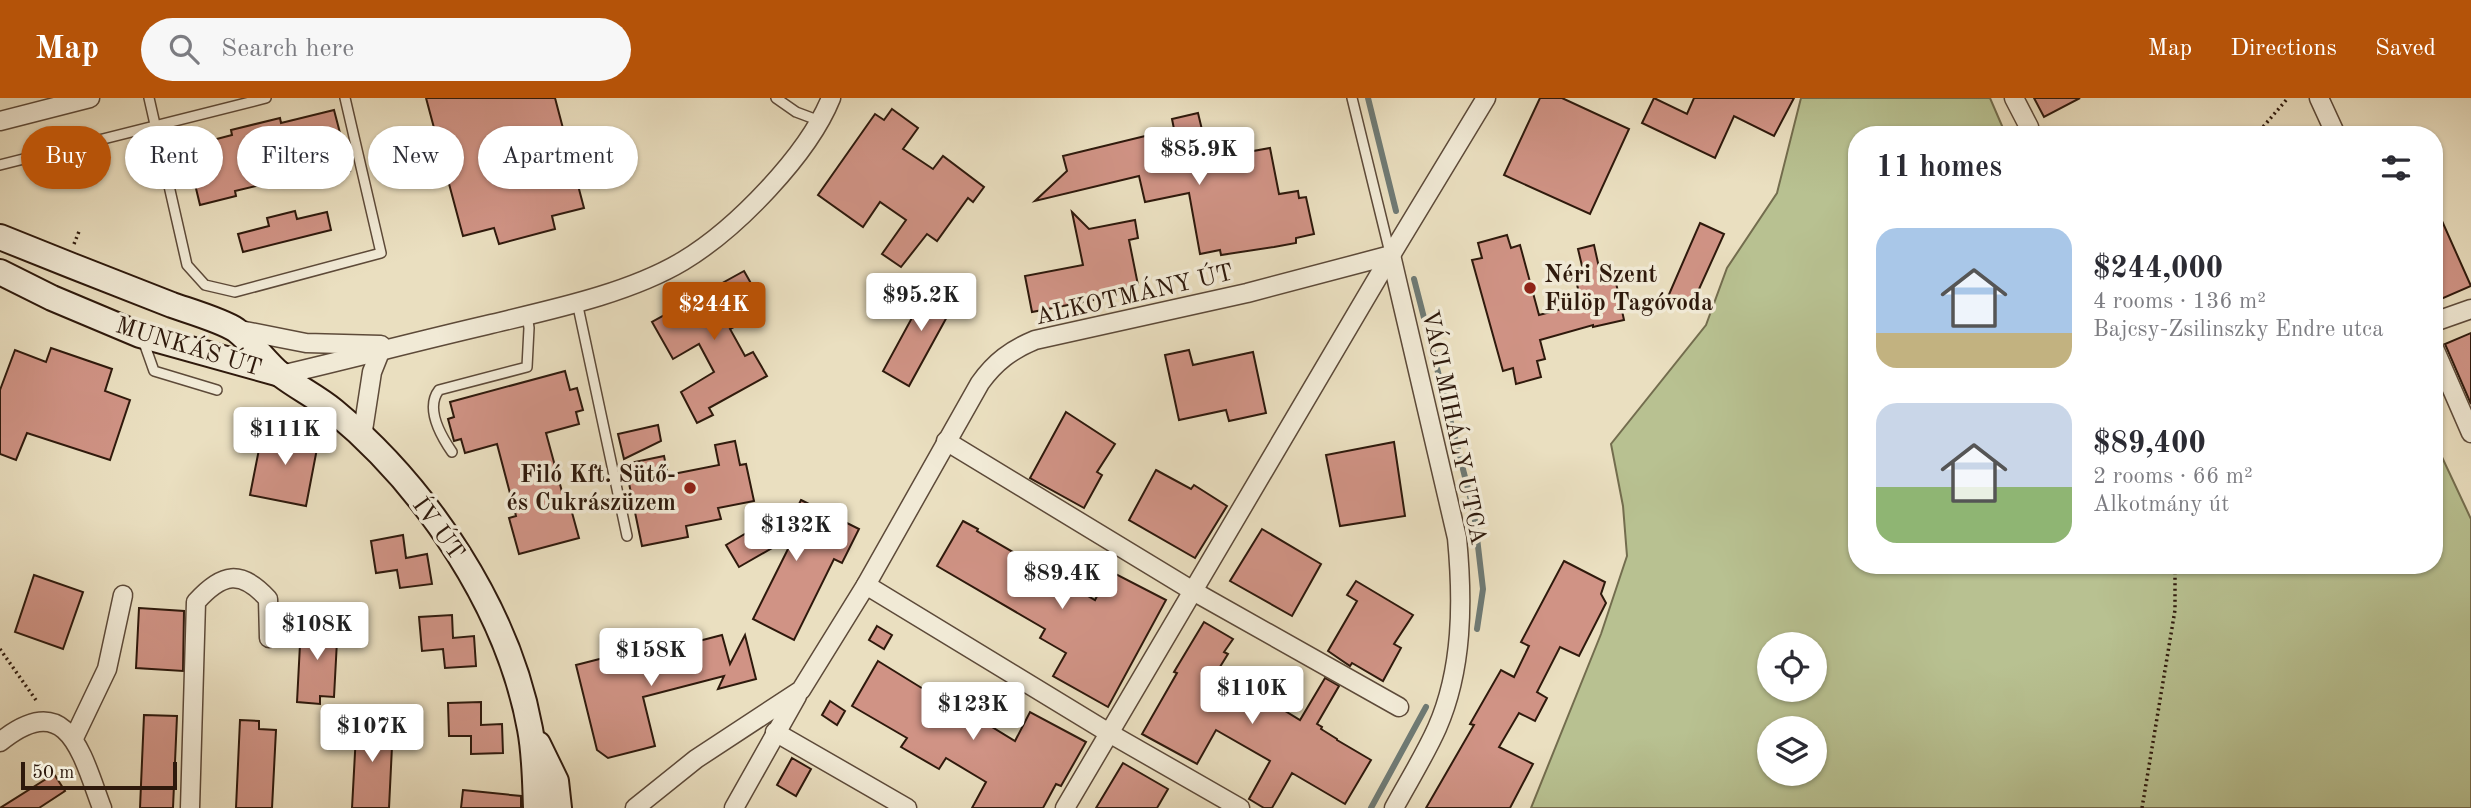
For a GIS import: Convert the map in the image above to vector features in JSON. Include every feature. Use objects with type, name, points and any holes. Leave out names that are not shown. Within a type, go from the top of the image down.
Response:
[{"type":"main road","name":"MUNKÁS ÚT","points":[[0,237],[235,329],[281,374]]},
{"type":"main road","name":"MUNKÁS ÚT","points":[[0,272],[52,298],[140,335],[281,374]]},
{"type":"main road","name":"ÍV ÚT","points":[[281,374],[333,410],[362,437],[410,488],[445,532],[468,569],[507,651],[530,728],[535,766],[536,808]]},
{"type":"main road","name":"ÍV ÚT","points":[[530,728],[556,781],[559,808]]},
{"type":"street","points":[[0,121],[54,102],[90,98]]},
{"type":"street","points":[[281,374],[577,302],[639,281],[682,262],[722,233],[776,179],[821,121],[831,98]]},
{"type":"street","points":[[1065,808],[1486,98]]},
{"type":"street","points":[[2014,98],[2028,126]]},
{"type":"street","points":[[2319,98],[2332,126]]},
{"type":"street","name":"ALKOTMÁNY ÚT","points":[[635,808],[696,759],[801,690],[866,584],[990,368],[1004,355],[1035,340],[1247,293],[1391,255]]},
{"type":"street","name":"VÁCI MIHÁLY UTCA","points":[[1391,255],[1457,538],[1460,569],[1459,639],[1453,681],[1437,728],[1394,808]]},
{"type":"street","points":[[2443,319],[2471,309]]},
{"type":"street","points":[[235,329],[306,343],[402,345]]},
{"type":"street","points":[[362,437],[372,372],[380,352]]},
{"type":"street","points":[[2443,369],[2471,433]]},
{"type":"street","points":[[946,441],[1193,591],[1399,707]]},
{"type":"street","points":[[190,808],[196,601],[211,585],[234,578],[254,583],[268,599],[269,638]]},
{"type":"street","points":[[866,584],[1109,733],[1240,808]]},
{"type":"street","points":[[74,738],[107,669],[122,595]]},
{"type":"street","points":[[734,808],[801,690]]},
{"type":"street","points":[[0,742],[33,721],[51,722],[65,729],[74,738],[102,808]]},
{"type":"street","points":[[775,732],[907,808]]},
{"type":"street","points":[[556,781],[572,808]]},
{"type":"lane","points":[[149,98],[155,126],[267,98]]},
{"type":"lane","points":[[170,189],[187,265],[205,285],[235,292],[381,253],[345,98]]},
{"type":"lane","points":[[776,98],[796,112],[821,121]]},
{"type":"lane","points":[[1352,98],[1391,255]]},
{"type":"lane","points":[[0,165],[125,134]]},
{"type":"lane","points":[[577,302],[626,536]]},
{"type":"lane","points":[[452,452],[442,437],[433,409],[433,397],[439,390],[527,367],[530,328],[527,315]]},
{"type":"lane","points":[[140,335],[154,371],[217,390]]},
{"type":"path","points":[[2264,126],[2288,98]]},
{"type":"path","points":[[73,249],[80,229]]},
{"type":"path","points":[[2142,808],[2175,610],[2175,574]]},
{"type":"path","points":[[0,649],[51,722]]},
{"type":"green space","points":[[1801,98],[1990,98],[2002,126],[1848,126],[1848,574],[2443,574],[2443,459],[2471,519],[2471,808],[1531,808],[1601,634],[1627,556],[1623,506],[1611,444],[1706,325],[1727,268],[1777,193]]},
{"type":"building","points":[[426,98],[555,98],[562,126],[478,126],[478,189],[579,189],[584,208],[552,216],[555,229],[499,244],[494,228],[463,236],[450,189],[464,189],[464,126],[434,126]]},
{"type":"building","points":[[1540,98],[1562,98],[1629,129],[1590,214],[1504,175]]},
{"type":"building","points":[[1654,98],[1687,114],[1694,98],[1794,98],[1774,136],[1734,116],[1715,158],[1642,123]]},
{"type":"building","points":[[2034,98],[2080,98],[2044,117]]},
{"type":"building","points":[[892,109],[918,128],[903,149],[933,169],[943,156],[984,187],[973,202],[968,198],[937,241],[927,234],[901,267],[882,254],[906,220],[880,202],[863,227],[818,195],[875,114],[884,120]]},
{"type":"building","points":[[334,110],[338,126],[247,126],[280,118],[281,123]]},
{"type":"building","points":[[1198,113],[1209,159],[1270,148],[1279,194],[1298,191],[1299,198],[1306,197],[1314,234],[1296,238],[1296,243],[1274,247],[1221,255],[1220,250],[1200,254],[1189,193],[1145,202],[1139,176],[1035,201],[1067,171],[1063,156],[1174,129],[1172,119]]},
{"type":"building","points":[[237,129],[237,189],[243,189],[235,191],[236,196],[200,205],[196,189],[223,189],[223,137],[232,135],[231,130]]},
{"type":"building","points":[[295,211],[297,219],[327,212],[331,230],[243,252],[238,234],[269,226],[267,218]]},
{"type":"building","points":[[1072,212],[1089,229],[1135,220],[1138,238],[1129,240],[1138,285],[1098,293],[1099,299],[1032,312],[1025,276],[1083,265]]},
{"type":"building","points":[[1700,223],[1724,234],[1690,309],[1667,299]]},
{"type":"building","points":[[2443,223],[2471,286],[2443,298]]},
{"type":"building","points":[[1507,235],[1511,248],[1520,245],[1539,315],[1581,304],[1577,284],[1586,283],[1578,249],[1594,245],[1602,281],[1615,278],[1624,320],[1593,325],[1540,340],[1545,359],[1537,361],[1541,377],[1516,384],[1513,368],[1503,371],[1472,260],[1482,258],[1478,243]]},
{"type":"building","points":[[744,271],[761,301],[747,308],[752,317],[730,329],[745,356],[753,352],[767,376],[709,408],[713,415],[697,423],[681,392],[714,372],[699,344],[673,359],[652,322]]},
{"type":"building","points":[[932,281],[959,295],[909,386],[883,371]]},
{"type":"building","points":[[2471,333],[2471,404],[2445,344]]},
{"type":"building","points":[[51,348],[112,369],[105,391],[130,400],[110,460],[27,433],[16,460],[0,454],[0,390],[15,350],[46,362]]},
{"type":"building","points":[[1189,350],[1193,365],[1253,352],[1266,413],[1229,421],[1226,410],[1179,420],[1165,355]]},
{"type":"building","points":[[565,371],[570,390],[577,388],[583,410],[576,412],[579,424],[546,433],[564,499],[568,498],[579,538],[519,554],[509,518],[516,516],[497,444],[465,453],[461,439],[454,441],[448,419],[454,417],[450,402]]},
{"type":"building","points":[[1066,412],[1115,444],[1097,472],[1102,475],[1084,508],[1030,478]]},
{"type":"building","points":[[658,425],[661,441],[624,459],[618,434]]},
{"type":"building","points":[[263,429],[319,438],[306,506],[250,495]]},
{"type":"building","name":"Filó Kft. Sütő- és Cukrászüzem","points":[[735,441],[740,465],[746,464],[754,501],[718,508],[721,519],[686,526],[688,537],[642,546],[625,464],[664,456],[668,475],[719,465],[715,445]]},
{"type":"building","points":[[1394,442],[1405,516],[1340,526],[1326,455]]},
{"type":"building","points":[[1156,470],[1191,489],[1194,485],[1227,506],[1195,558],[1129,520]]},
{"type":"building","points":[[801,500],[859,529],[842,563],[834,559],[794,640],[753,619],[795,535],[739,567],[726,545],[772,518],[783,536]]},
{"type":"building","points":[[963,521],[1095,600],[1110,571],[1166,600],[1108,707],[1053,676],[1066,653],[1040,638],[1045,629],[937,566]]},
{"type":"building","points":[[1262,529],[1321,564],[1292,616],[1230,581]]},
{"type":"building","points":[[403,535],[406,558],[427,554],[432,584],[400,588],[397,570],[376,573],[371,541]]},
{"type":"building","points":[[1564,561],[1605,582],[1601,594],[1606,603],[1579,656],[1560,647],[1537,692],[1547,698],[1535,721],[1519,713],[1499,747],[1533,764],[1510,808],[1426,808],[1474,725],[1470,724],[1501,670],[1514,677],[1529,646],[1521,642]]},
{"type":"building","points":[[34,575],[83,592],[63,649],[15,632]]},
{"type":"building","points":[[1356,581],[1413,615],[1394,644],[1401,648],[1383,681],[1352,663],[1350,666],[1328,651],[1357,601],[1347,595]]},
{"type":"building","points":[[139,608],[184,611],[183,671],[136,668]]},
{"type":"building","points":[[452,615],[453,638],[474,636],[476,666],[445,668],[443,649],[422,651],[419,617]]},
{"type":"building","points":[[338,622],[334,697],[320,696],[320,704],[297,702],[301,625]]},
{"type":"building","points":[[1204,622],[1233,639],[1224,652],[1228,654],[1215,675],[1243,691],[1246,687],[1300,720],[1325,678],[1339,686],[1317,724],[1337,740],[1371,760],[1345,804],[1292,773],[1272,808],[1264,808],[1249,799],[1270,761],[1216,730],[1197,764],[1142,734]]},
{"type":"building","points":[[877,626],[892,635],[884,649],[869,640]]},
{"type":"building","points":[[722,635],[730,664],[745,635],[756,679],[718,689],[724,676],[643,697],[655,746],[608,758],[597,750],[576,665],[631,651],[633,658]]},
{"type":"building","points":[[878,661],[1015,741],[1030,712],[1086,742],[1061,786],[1056,784],[1043,808],[972,808],[986,782],[946,758],[939,769],[901,747],[907,738],[852,706]]},
{"type":"building","points":[[830,701],[845,711],[837,725],[822,715]]},
{"type":"building","points":[[481,702],[481,725],[502,724],[503,753],[471,754],[471,736],[449,736],[448,703]]},
{"type":"building","points":[[144,715],[177,716],[173,808],[140,808]]},
{"type":"building","points":[[357,716],[376,717],[375,725],[393,726],[389,808],[352,808]]},
{"type":"building","points":[[240,720],[259,721],[259,729],[276,730],[272,808],[236,808]]},
{"type":"building","points":[[792,758],[811,769],[796,796],[777,785]]},
{"type":"building","points":[[1123,763],[1168,789],[1157,808],[1096,808]]},
{"type":"building","points":[[54,774],[65,791],[39,808],[0,808]]},
{"type":"building","points":[[463,790],[521,796],[521,808],[461,808]]},
{"type":"waterway","points":[[1368,98],[1396,211]]},
{"type":"waterway","points":[[1414,279],[1474,512],[1483,589],[1477,629]]},
{"type":"waterway","points":[[1371,808],[1426,707]]},
{"type":"place","name":"Néri Szent Fülöp Tagóvoda","points":[[1530,288]]},
{"type":"place","name":"Filó Kft. Sütő- és Cukrászüzem","points":[[690,488]]}]
